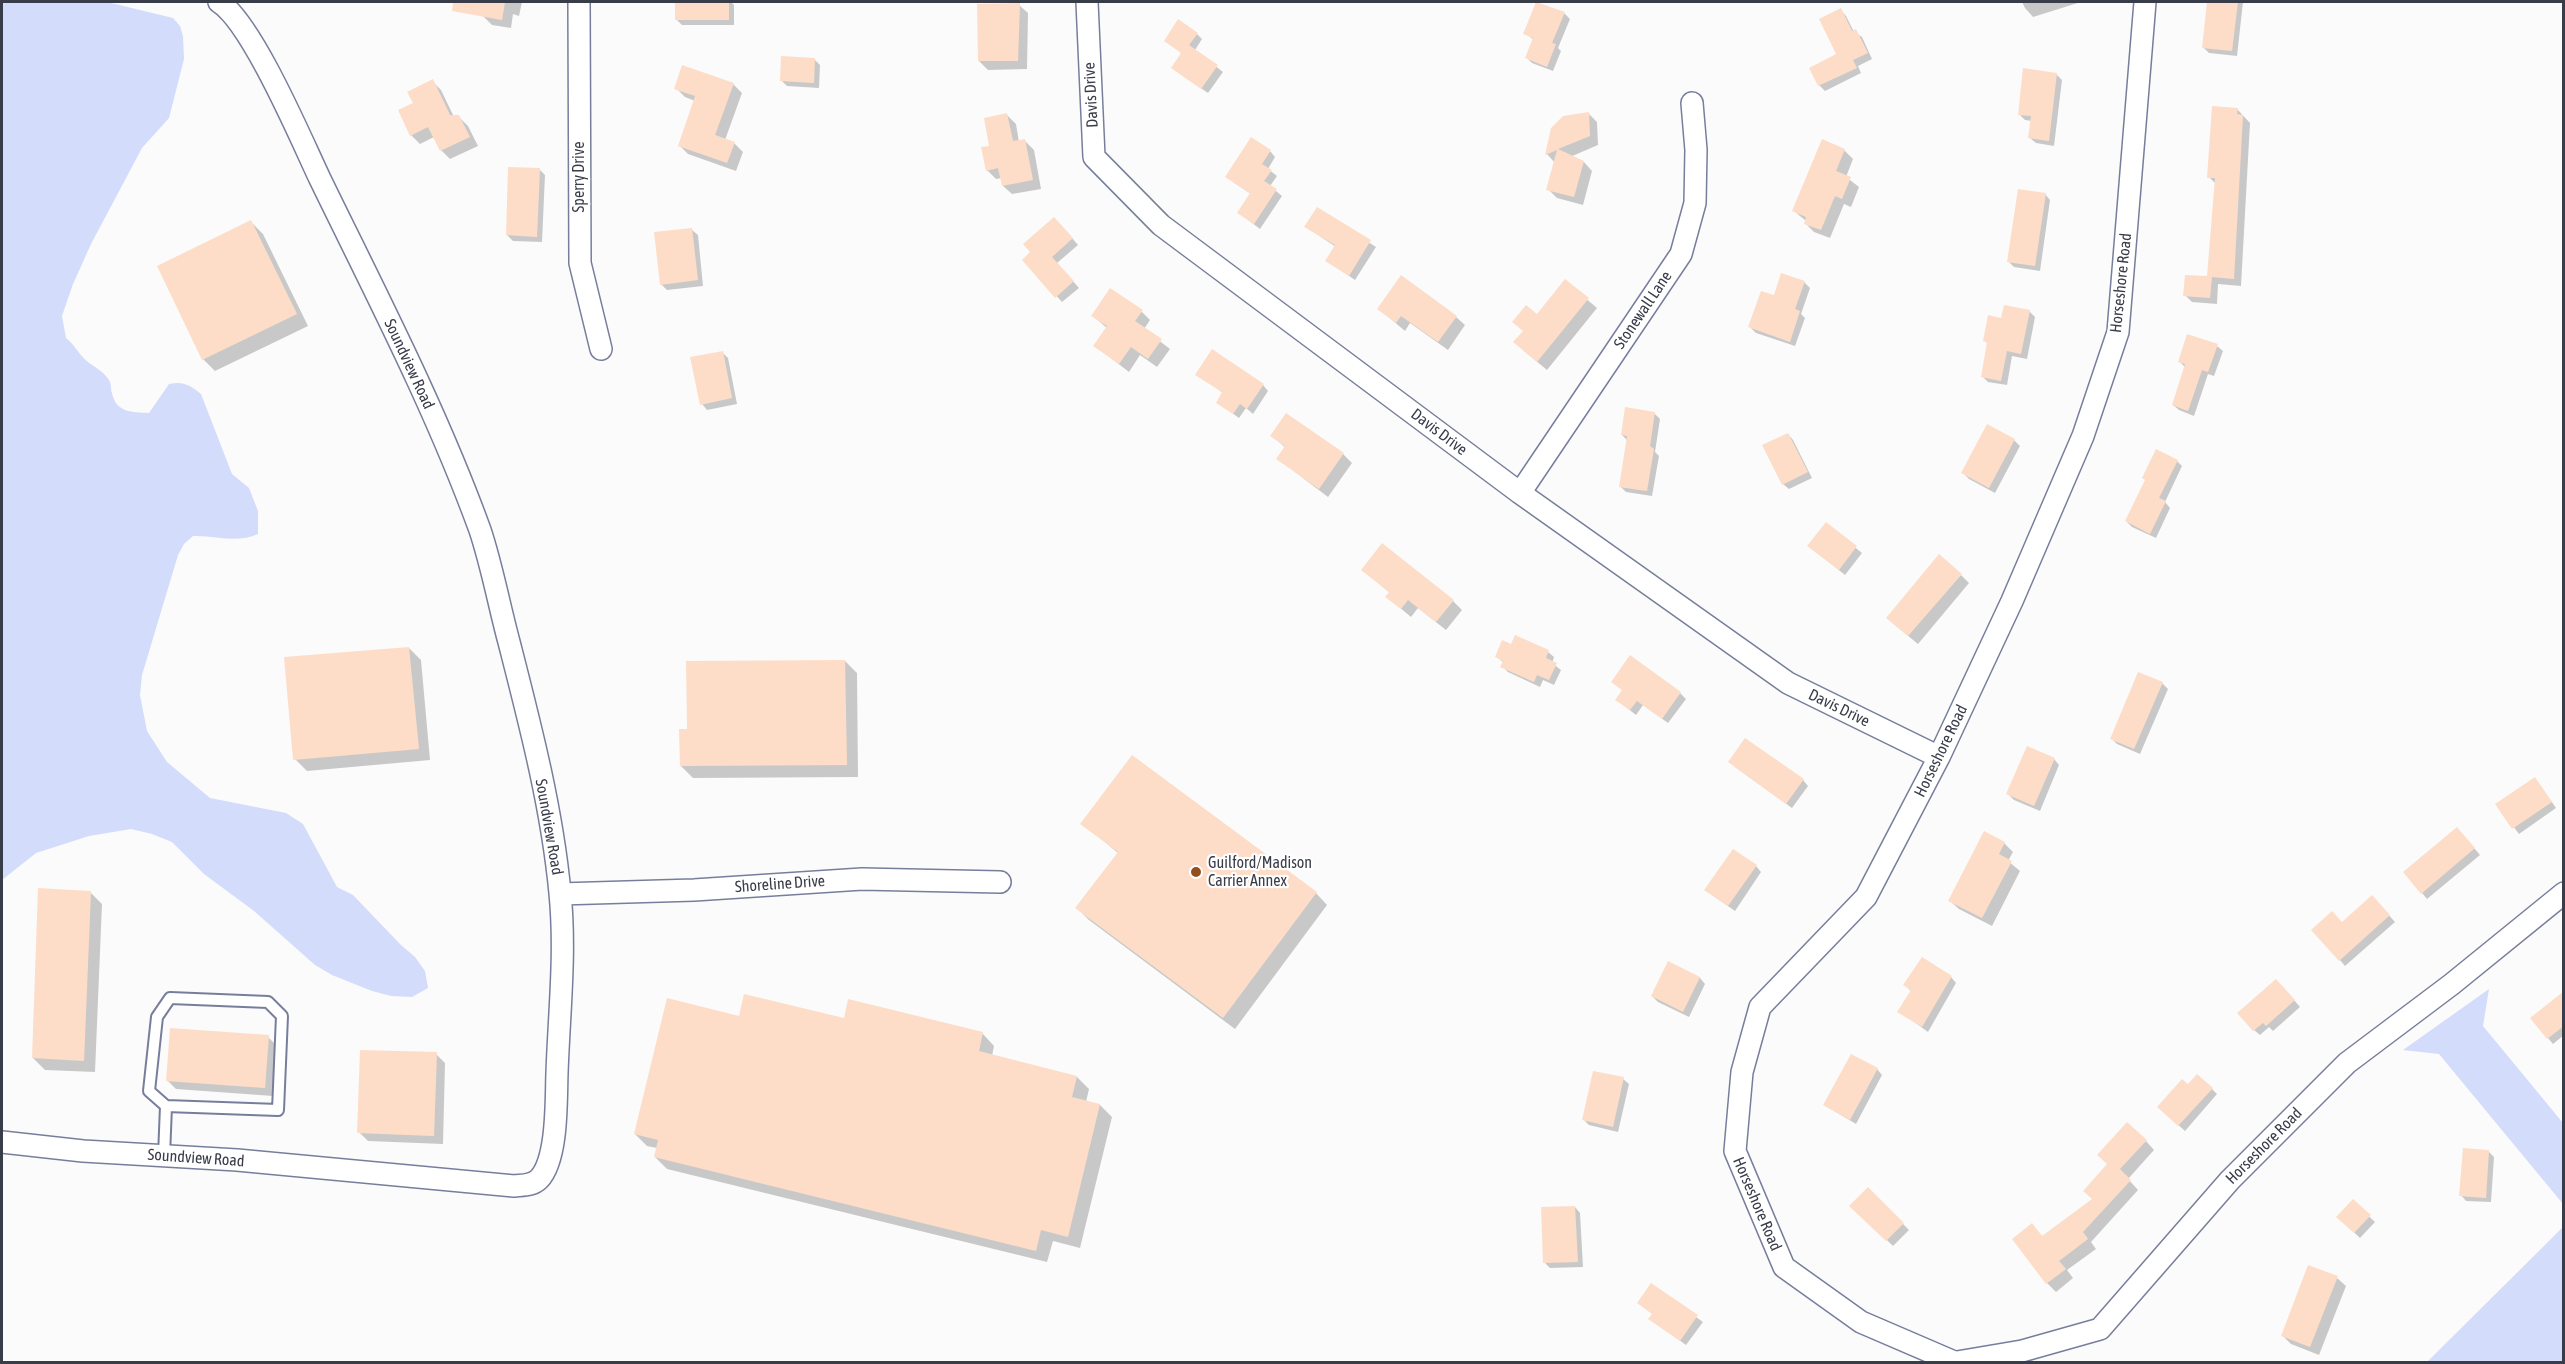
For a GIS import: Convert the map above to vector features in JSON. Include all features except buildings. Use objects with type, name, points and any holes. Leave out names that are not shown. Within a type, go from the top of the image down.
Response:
[{"type":"street","name":"Soundview Road","points":[[2,1142],[83,1151],[237,1160],[514,1186],[532,1184],[539,1179],[546,1167],[551,1149],[556,1090],[562,944],[560,894],[553,840],[529,721],[480,531],[418,380],[305,147],[253,42],[226,6],[219,2]]},
{"type":"street","name":"Sperry Drive","points":[[579,2],[580,263],[601,349]]},
{"type":"street","name":"Davis Drive","points":[[1087,2],[1094,157],[1161,225],[1520,493],[1788,682],[1939,757]]},
{"type":"street","name":"Horseshore Road","points":[[2145,2],[2118,332],[2079,446],[2012,601],[1939,757],[1866,897],[1760,1007],[1742,1072],[1735,1151],[1784,1268],[1861,1322],[1956,1362],[2022,1351],[2100,1329],[2230,1180],[2347,1063],[2452,984],[2564,893]]},
{"type":"street","name":"Stonewall Lane","points":[[1520,493],[1681,254],[1695,203],[1696,150],[1692,103]]},
{"type":"street","name":"Shoreline Drive","points":[[560,894],[694,890],[862,879],[1000,882]]},
{"type":"lane","points":[[164,1156],[166,1107],[149,1091],[157,1017],[170,998],[268,1002],[282,1016],[278,1110],[166,1107]]},
{"type":"shaded area","points":[[2,2],[107,2],[173,18],[180,26],[184,59],[169,118],[142,148],[91,244],[62,316],[66,338],[85,359],[107,377],[114,400],[121,408],[131,412],[149,413],[169,384],[186,384],[201,394],[232,474],[249,488],[258,511],[258,534],[234,539],[193,536],[184,544],[178,555],[142,675],[140,695],[147,731],[167,762],[210,798],[286,813],[303,824],[337,887],[353,895],[415,957],[425,971],[428,988],[412,997],[391,996],[372,991],[332,975],[315,965],[254,911],[204,874],[172,842],[152,834],[131,829],[89,836],[36,853],[2,880]]},
{"type":"shaded area","points":[[2489,989],[2483,1026],[2563,1123],[2563,1204],[2439,1054],[2403,1050]]},
{"type":"shaded area","points":[[2563,1227],[2563,1362],[2427,1362]]},
{"type":"place","name":"Guilford/Madison Carrier Annex","points":[[1196,872]]}]
